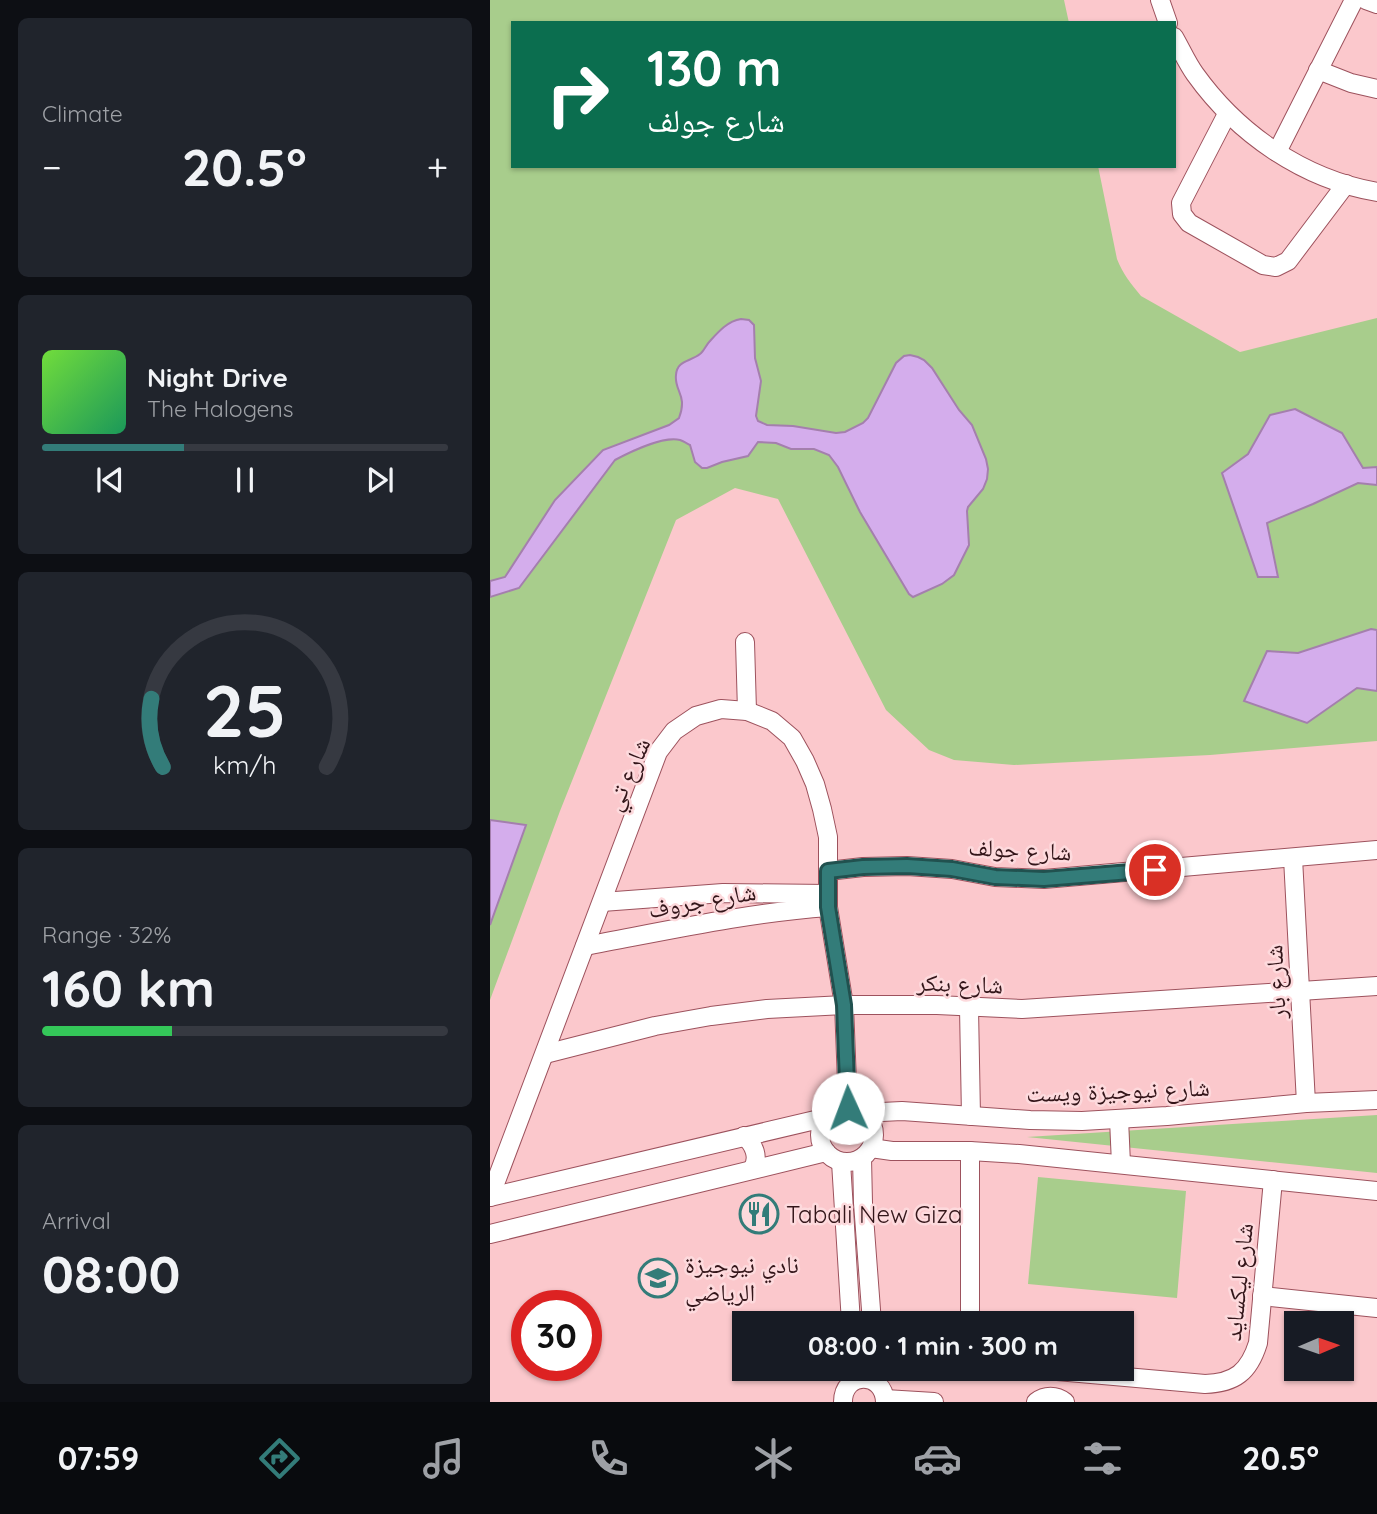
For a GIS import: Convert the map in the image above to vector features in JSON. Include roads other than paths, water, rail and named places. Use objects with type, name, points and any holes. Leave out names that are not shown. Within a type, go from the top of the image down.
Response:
[{"type":"street","points":[[1160,0],[1167,21]]},
{"type":"street","points":[[1277,152],[1354,0]]},
{"type":"street","points":[[1366,0],[1377,4]]},
{"type":"street","points":[[1176,41],[1194,73],[1227,114],[1263,144],[1302,167],[1346,184],[1377,192]]},
{"type":"street","points":[[1318,70],[1351,83],[1377,89]]},
{"type":"street","points":[[1227,114],[1181,203],[1182,214],[1189,223],[1263,265],[1276,267],[1288,261],[1346,184]]},
{"type":"street","points":[[745,642],[747,711]]},
{"type":"street","name":"شارع تي","points":[[490,1197],[658,752],[674,731],[696,716],[721,709],[747,711],[772,721],[792,738],[815,784],[828,837],[828,900],[844,1005],[855,1110]]},
{"type":"street","name":"شارع جولف","points":[[828,871],[907,866],[952,869],[995,877],[1044,879],[1377,850]]},
{"type":"street","name":"شارع بار","points":[[1293,858],[1306,1103]]},
{"type":"street","name":"شارع جروف","points":[[602,902],[723,893],[828,900]]},
{"type":"street","name":"شارع جروف","points":[[585,946],[828,900]]},
{"type":"street","name":"شارع بنكر","points":[[545,1054],[655,1026],[767,1009],[844,1005],[937,1005],[1022,1009],[1377,986]]},
{"type":"street","points":[[969,1007],[971,1116]]},
{"type":"street","name":"شارع نيوجيزة ويست","points":[[855,1110],[1082,1121],[1377,1100]]},
{"type":"street","points":[[855,1110],[867,1118],[874,1133],[874,1141],[866,1153],[852,1162],[841,1162],[826,1152],[820,1138],[820,1130],[833,1112],[855,1110]]},
{"type":"street","points":[[490,1197],[828,1117]]},
{"type":"street","points":[[1119,1119],[1121,1164]]},
{"type":"street","points":[[744,1136],[751,1141],[755,1152],[752,1169]]},
{"type":"street","points":[[866,1153],[892,1150],[1019,1154],[1377,1191]]},
{"type":"street","points":[[970,1151],[970,1311]]},
{"type":"street","points":[[490,1234],[826,1152]]},
{"type":"street","points":[[866,1153],[863,1203],[871,1311]]},
{"type":"street","points":[[841,1162],[850,1311]]},
{"type":"street","name":"شارع ليكسايد","points":[[1134,1378],[1219,1384],[1233,1379],[1245,1370],[1258,1343],[1273,1180]]},
{"type":"street","points":[[844,1204],[863,1203]]},
{"type":"street","points":[[1262,1296],[1377,1308]]},
{"type":"street","points":[[843,1402],[850,1381]]},
{"type":"street","points":[[881,1388],[934,1402]]},
{"type":"street","points":[[1036,1402],[1049,1396],[1065,1402]]},
{"type":"place","name":"Tabali New Giza","points":[[759,1214]]},
{"type":"place","name":"نادي نيوجيزة الرياضي","points":[[658,1278]]}]
